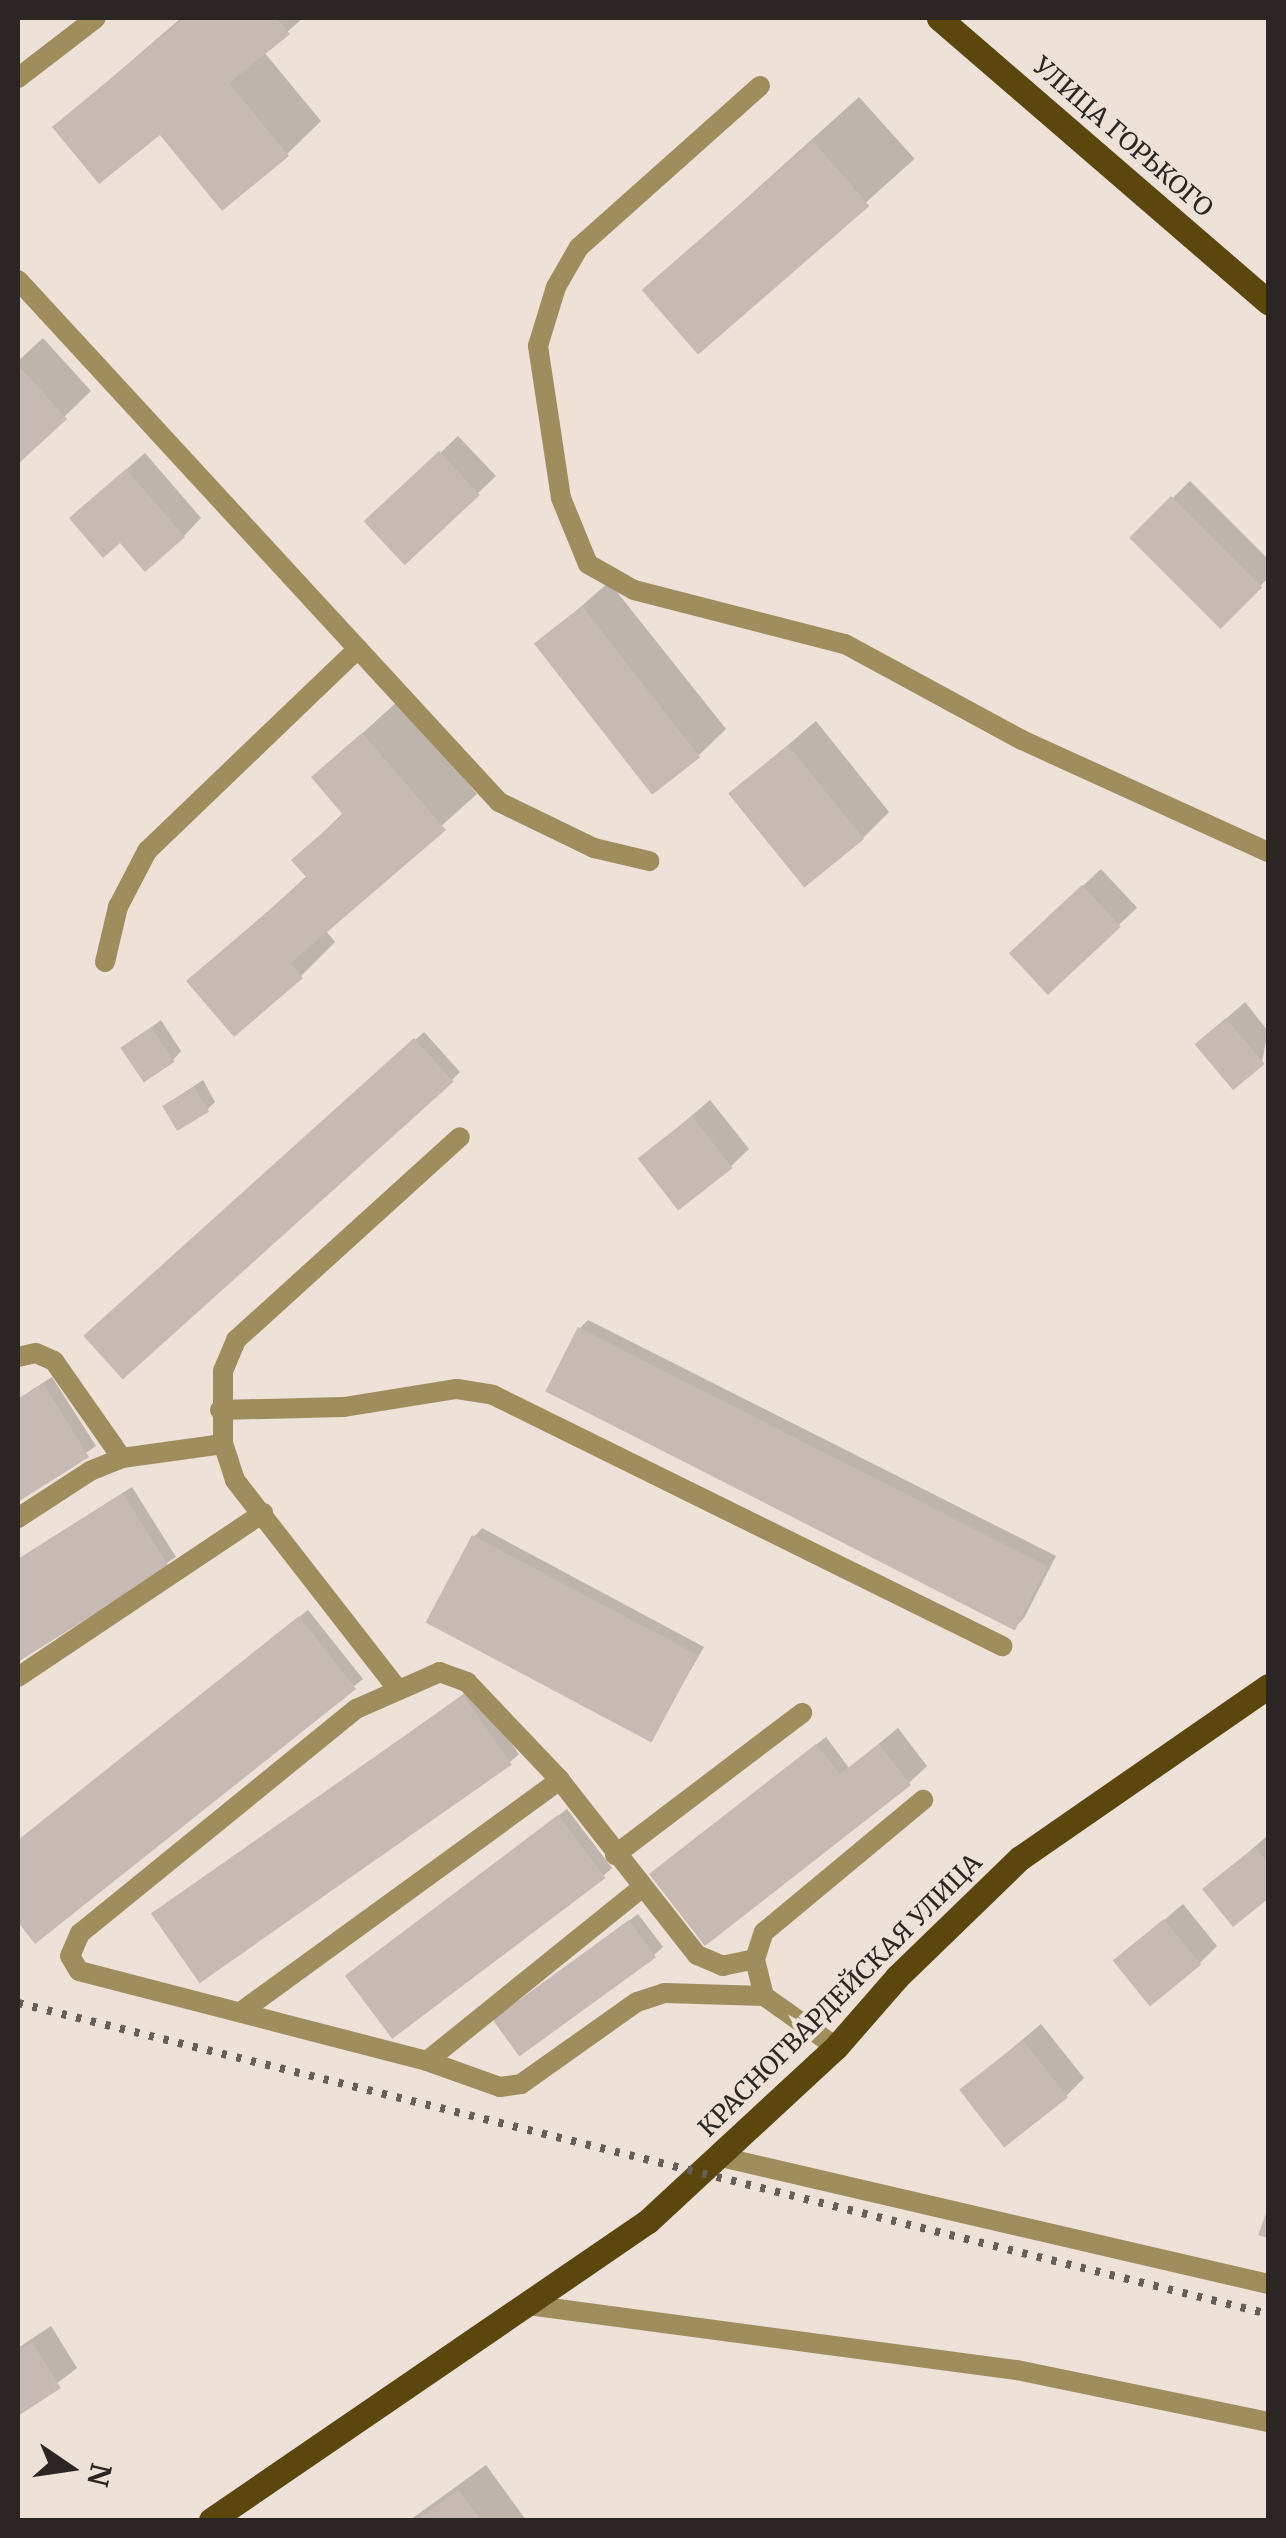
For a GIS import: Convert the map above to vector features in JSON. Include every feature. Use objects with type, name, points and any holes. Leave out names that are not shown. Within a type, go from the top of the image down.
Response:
[{"type":"main road","name":"УЛИЦА ГОРЬКОГО","points":[[938,18],[1268,302]]},
{"type":"main road","name":"КРАСНОГВАРДЕЙСКАЯ УЛИЦА","points":[[211,2520],[648,2221],[836,2047],[896,1977],[1020,1858],[1268,1686]]},
{"type":"lane","points":[[18,78],[96,18]]},
{"type":"lane","points":[[760,86],[579,247],[556,287],[538,346],[561,498],[588,564],[634,590],[845,644],[1022,740],[1268,852]]},
{"type":"lane","points":[[18,280],[498,802],[594,848],[648,861]]},
{"type":"lane","points":[[105,962],[118,907],[146,851],[358,649]]},
{"type":"lane","points":[[396,1687],[235,1480],[223,1444],[223,1371],[236,1340],[460,1137]]},
{"type":"lane","points":[[18,1357],[36,1352],[54,1361],[122,1458]]},
{"type":"lane","points":[[220,1410],[344,1407],[457,1389],[493,1395],[1002,1646]]},
{"type":"lane","points":[[18,1518],[90,1471],[122,1458],[223,1444]]},
{"type":"lane","points":[[18,1676],[263,1513]]},
{"type":"lane","points":[[756,1959],[723,1966],[697,1955],[640,1889],[560,1780],[468,1682],[440,1672],[396,1687],[356,1710],[80,1933],[70,1956],[79,1971],[428,2061],[500,2087],[521,2084],[636,2002],[664,1993],[764,1996],[836,2047]]},
{"type":"lane","points":[[614,1855],[802,1713]]},
{"type":"lane","points":[[242,2010],[560,1780]]},
{"type":"lane","points":[[764,1996],[756,1959],[764,1932],[923,1800]]},
{"type":"lane","points":[[428,2061],[640,1889]]},
{"type":"lane","points":[[721,2157],[1268,2284]]},
{"type":"lane","points":[[528,2305],[1017,2370],[1268,2422]]},
{"type":"building","points":[[184,18],[276,18],[290,34],[229,83],[289,156],[222,211],[160,135],[99,184],[52,127]]},
{"type":"building","points":[[813,141],[869,206],[698,355],[642,290]]},
{"type":"building","points":[[18,365],[67,419],[18,464]]},
{"type":"building","points":[[439,451],[480,495],[405,565],[364,521]]},
{"type":"building","points":[[126,469],[185,537],[145,572],[120,543],[103,558],[69,518]]},
{"type":"building","points":[[1171,496],[1262,587],[1220,629],[1129,538]]},
{"type":"building","points":[[582,606],[700,757],[652,795],[534,644]]},
{"type":"building","points":[[362,733],[446,830],[291,963],[303,978],[234,1037],[186,981],[307,878],[291,860],[343,815],[311,777]]},
{"type":"building","points":[[788,745],[864,839],[804,887],[728,793]]},
{"type":"building","points":[[1082,885],[1121,927],[1048,995],[1009,953]]},
{"type":"building","points":[[1226,1018],[1265,1064],[1233,1090],[1195,1044]]},
{"type":"building","points":[[151,1027],[174,1062],[144,1083],[120,1048]]},
{"type":"building","points":[[414,1038],[453,1082],[123,1380],[83,1336]]},
{"type":"building","points":[[194,1087],[209,1112],[177,1131],[162,1106]]},
{"type":"building","points":[[692,1116],[733,1168],[678,1210],[638,1158]]},
{"type":"building","points":[[578,1327],[1048,1566],[1015,1630],[545,1391]]},
{"type":"building","points":[[43,1383],[89,1457],[18,1502],[18,1399]]},
{"type":"building","points":[[123,1493],[169,1567],[18,1662],[18,1560]]},
{"type":"building","points":[[472,1535],[698,1655],[652,1743],[426,1622]]},
{"type":"building","points":[[299,1616],[356,1689],[35,1944],[18,1922],[18,1840]]},
{"type":"building","points":[[463,1695],[512,1765],[200,1983],[151,1914]]},
{"type":"building","points":[[816,1744],[840,1774],[879,1744],[911,1785],[705,1946],[649,1874]]},
{"type":"building","points":[[558,1815],[606,1878],[392,2039],[345,1976]]},
{"type":"building","points":[[1255,1847],[1268,1863],[1268,1899],[1233,1927],[1202,1889]]},
{"type":"building","points":[[1164,1919],[1201,1965],[1150,2006],[1113,1961]]},
{"type":"building","points":[[629,1920],[656,1957],[519,2057],[492,2019]]},
{"type":"building","points":[[1023,2040],[1068,2098],[1004,2147],[959,2090]]},
{"type":"building","points":[[1268,2208],[1268,2238],[1258,2235]]},
{"type":"building","points":[[32,2342],[61,2388],[18,2416],[18,2351]]},
{"type":"building","points":[[458,2490],[481,2520],[416,2520]]},
{"type":"railway","points":[[18,2003],[1268,2314]]}]
